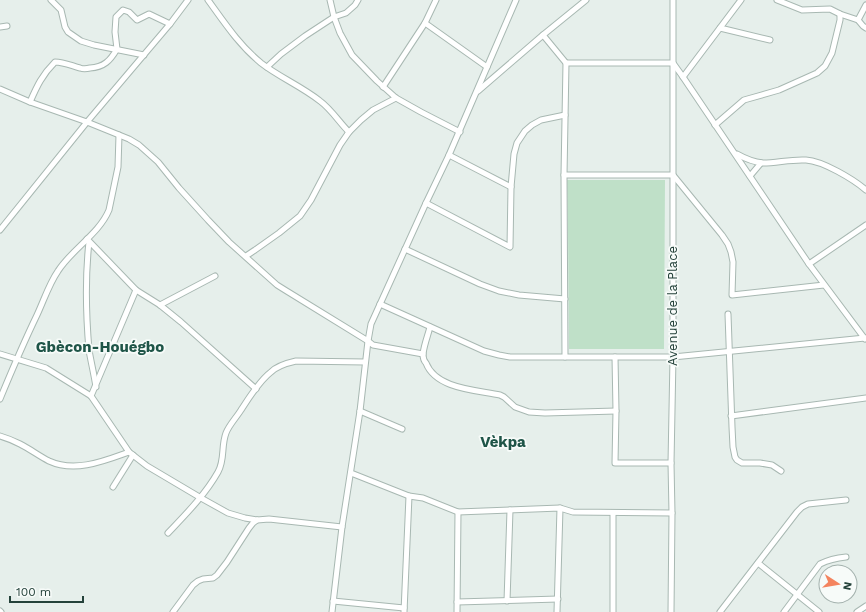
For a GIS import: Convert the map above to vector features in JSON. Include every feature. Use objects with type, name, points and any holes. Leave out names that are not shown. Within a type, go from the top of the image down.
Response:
[{"type":"street","points":[[51,0],[60,10],[68,32],[81,41],[144,55]]},
{"type":"street","points":[[0,230],[87,122],[170,24],[188,0]]},
{"type":"street","points":[[208,0],[237,41],[266,67],[321,101],[348,132]]},
{"type":"street","points":[[330,0],[340,33],[352,55],[396,98],[460,132]]},
{"type":"street","points":[[266,67],[305,36],[334,17],[346,13],[358,0]]},
{"type":"street","points":[[384,87],[425,23],[436,0]]},
{"type":"street","points":[[332,612],[342,527],[360,411],[371,324],[426,202],[460,132],[516,0]]},
{"type":"street","points":[[477,91],[586,0]]},
{"type":"street","name":"Avenue de la Place","points":[[671,612],[673,0]]},
{"type":"street","points":[[683,76],[741,0]]},
{"type":"street","points":[[777,0],[802,10],[830,9],[858,20],[866,28]]},
{"type":"street","points":[[858,20],[866,5]]},
{"type":"street","points":[[30,102],[37,85],[55,62],[61,62],[83,69],[97,67],[111,59],[117,49],[115,32],[116,18],[123,10],[129,12],[137,20],[149,14],[170,24]]},
{"type":"street","points":[[715,125],[744,100],[779,90],[817,74],[825,66],[832,53],[840,20],[840,14]]},
{"type":"street","points":[[425,23],[487,67]]},
{"type":"street","points":[[0,27],[7,26]]},
{"type":"street","points":[[720,28],[770,40]]},
{"type":"street","points":[[543,35],[566,63],[564,175],[565,357]]},
{"type":"street","points":[[566,63],[673,63],[809,264],[865,339]]},
{"type":"street","points":[[0,89],[30,102],[87,122],[129,139],[139,145],[158,162],[208,220],[277,285],[375,346],[423,354]]},
{"type":"street","points":[[246,256],[300,216],[311,200],[348,132],[373,110],[396,98]]},
{"type":"street","points":[[426,202],[510,247],[511,186],[517,143],[522,135],[532,125],[541,120],[565,115]]},
{"type":"street","points":[[0,398],[57,272],[69,256],[88,241],[103,222],[109,210],[118,167],[119,136]]},
{"type":"street","points":[[734,152],[745,158],[762,163],[801,160],[815,162],[825,165],[858,183],[866,190]]},
{"type":"street","points":[[449,155],[511,186]]},
{"type":"street","points":[[750,176],[762,163]]},
{"type":"street","points":[[564,175],[673,176],[728,244],[733,262],[732,295],[824,285]]},
{"type":"street","points":[[809,264],[866,225]]},
{"type":"street","points":[[88,241],[136,290],[160,305],[256,388]]},
{"type":"street","points":[[88,241],[88,333],[91,361],[96,386]]},
{"type":"street","points":[[405,249],[480,284],[499,291],[518,295],[565,299]]},
{"type":"street","points":[[160,305],[215,276]]},
{"type":"street","points":[[91,396],[136,290]]},
{"type":"street","points":[[380,304],[484,350],[500,355],[510,356],[673,357],[865,339]]},
{"type":"street","points":[[728,314],[731,416],[734,457],[742,462],[772,465],[781,471]]},
{"type":"street","points":[[430,327],[423,354],[426,366],[430,373],[443,382],[472,390],[500,395],[515,407],[529,412],[616,411]]},
{"type":"street","points":[[0,354],[46,368],[91,396],[131,454],[147,466],[228,513],[257,520],[269,518],[342,527]]},
{"type":"street","points":[[615,357],[616,411],[614,463],[671,463]]},
{"type":"street","points":[[168,533],[201,498],[217,475],[221,466],[224,442],[229,427],[256,388],[272,371],[290,362],[365,362]]},
{"type":"street","points":[[731,416],[866,398]]},
{"type":"street","points":[[360,411],[402,429]]},
{"type":"street","points":[[0,436],[20,444],[48,461],[68,466],[91,464],[131,454]]},
{"type":"street","points":[[113,487],[131,454]]},
{"type":"street","points":[[350,473],[409,496],[423,498],[458,512],[560,508],[573,512],[672,513]]},
{"type":"street","points":[[333,601],[404,610],[409,496]]},
{"type":"street","points":[[720,612],[802,507],[808,504],[846,500]]},
{"type":"street","points":[[558,612],[560,508]]},
{"type":"street","points":[[507,601],[510,510]]},
{"type":"street","points":[[456,612],[458,512]]},
{"type":"street","points":[[613,513],[613,612]]},
{"type":"street","points":[[173,612],[198,581],[213,578],[217,575],[249,528],[257,520]]},
{"type":"street","points":[[784,612],[820,564],[833,559],[846,557]]},
{"type":"street","points":[[758,563],[819,612]]},
{"type":"street","points":[[457,602],[558,599]]},
{"type":"street","points":[[857,612],[866,606]]},
{"type":"green space","points":[[567,180],[665,180],[664,349],[569,349]]},
{"type":"district","name":"Gbècon-Houégbo","points":[[100,347]]},
{"type":"district","name":"Vèkpa","points":[[503,442]]}]
